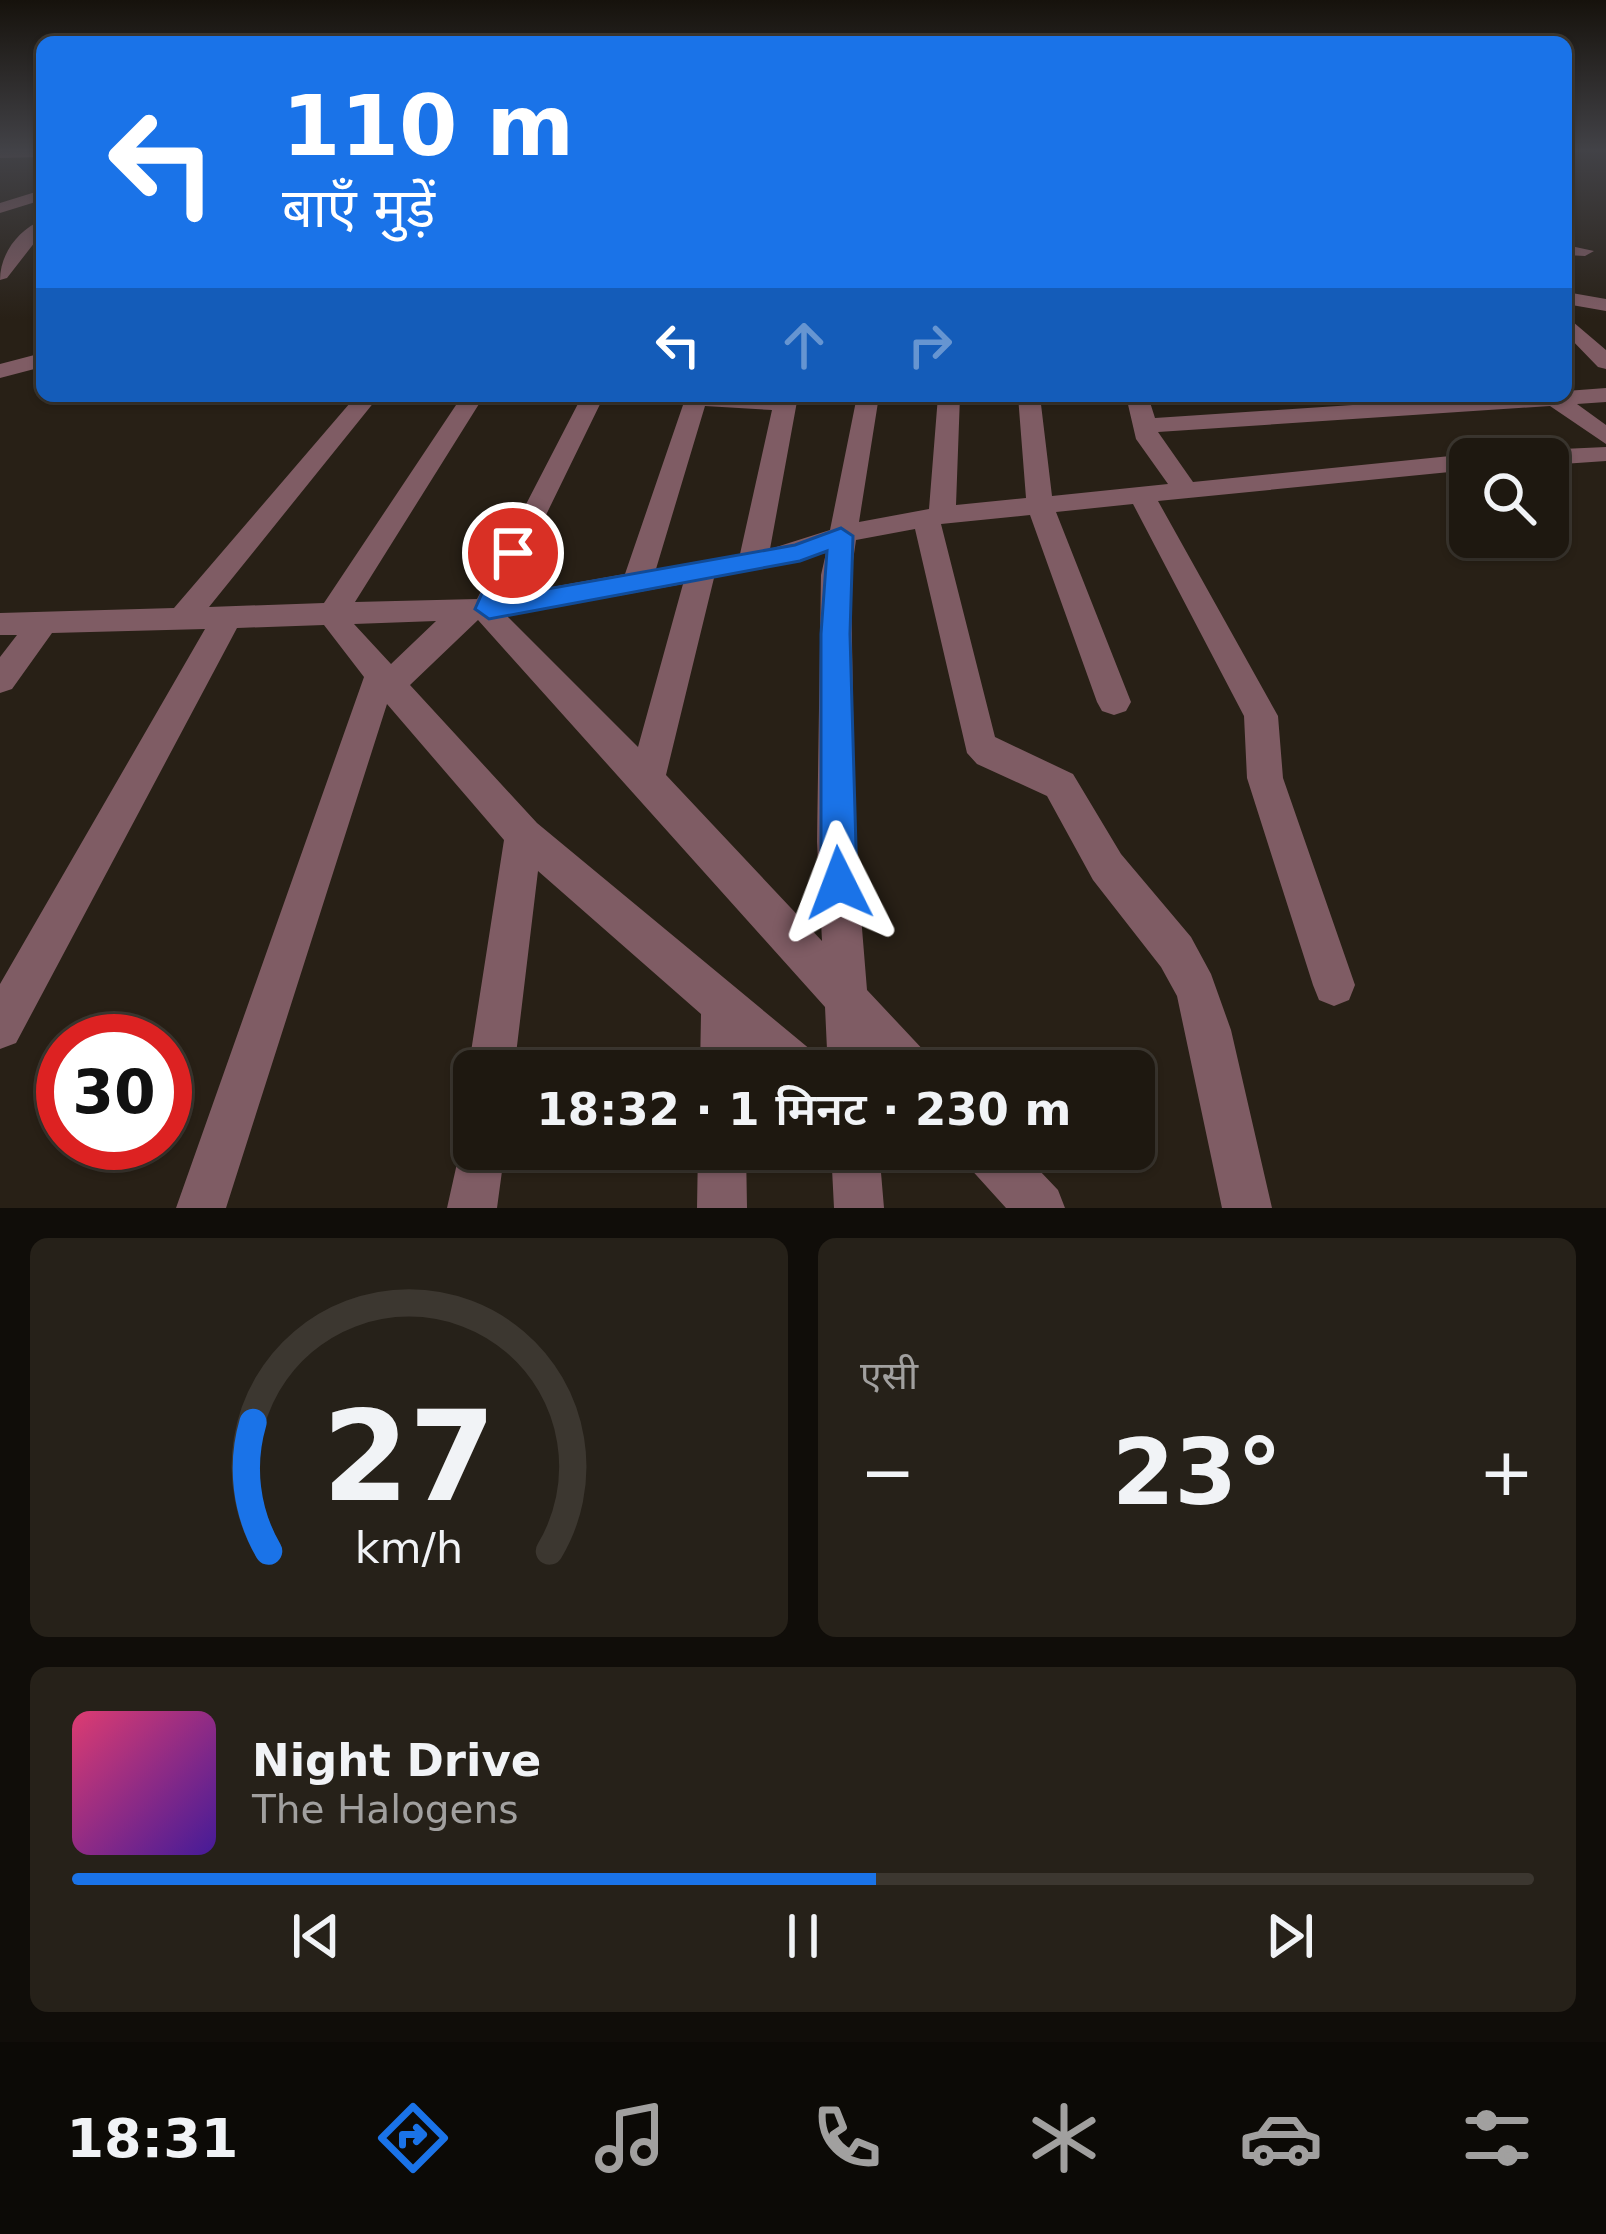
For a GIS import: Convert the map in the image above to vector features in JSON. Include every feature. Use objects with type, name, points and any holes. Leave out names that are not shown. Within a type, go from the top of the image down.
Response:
[{"type":"street","points":[[0,274],[36,232]]},
{"type":"street","points":[[1572,299],[1606,305]]},
{"type":"street","points":[[1572,328],[1606,362]]},
{"type":"street","points":[[0,371],[36,362]]},
{"type":"street","points":[[1572,396],[1606,395]]},
{"type":"street","points":[[180,621],[363,402]]},
{"type":"street","points":[[335,615],[342,596],[469,402]]},
{"type":"street","points":[[201,1208],[384,682],[477,610],[590,402]]},
{"type":"street","points":[[636,585],[695,402]]},
{"type":"street","points":[[753,562],[786,402]]},
{"type":"street","points":[[851,1050],[836,842],[841,536],[860,460],[867,402]]},
{"type":"street","points":[[948,402],[934,517],[979,743],[989,754],[1060,785],[1108,867],[1176,952],[1196,988],[1209,1030],[1247,1208]]},
{"type":"street","points":[[1030,402],[1040,504],[1114,702]]},
{"type":"street","points":[[1138,402],[1148,440],[1186,490]]},
{"type":"street","points":[[1144,426],[1263,407],[1398,402]]},
{"type":"street","points":[[1559,402],[1606,437]]},
{"type":"street","points":[[1569,456],[1606,454]]},
{"type":"street","points":[[0,625],[477,610],[800,553],[841,536],[934,517],[1449,464]]},
{"type":"street","points":[[1141,494],[1262,716],[1265,778],[1334,985]]},
{"type":"street","points":[[647,779],[701,573]]},
{"type":"street","points":[[477,610],[647,779],[892,1050]]},
{"type":"street","points":[[335,615],[384,682],[524,835],[775,1050]]},
{"type":"street","points":[[0,1027],[226,621]]},
{"type":"street","points":[[0,680],[42,625]]},
{"type":"street","points":[[494,1050],[524,835]]},
{"type":"street","points":[[723,1009],[723,1050]]},
{"type":"street","points":[[472,1208],[478,1170]]},
{"type":"street","points":[[722,1170],[722,1208]]},
{"type":"street","points":[[856,1170],[859,1208]]},
{"type":"street","points":[[1005,1170],[1040,1208]]},
{"type":"route","points":[[513,553],[489,609],[800,553],[841,536],[836,575],[839,883]]}]
